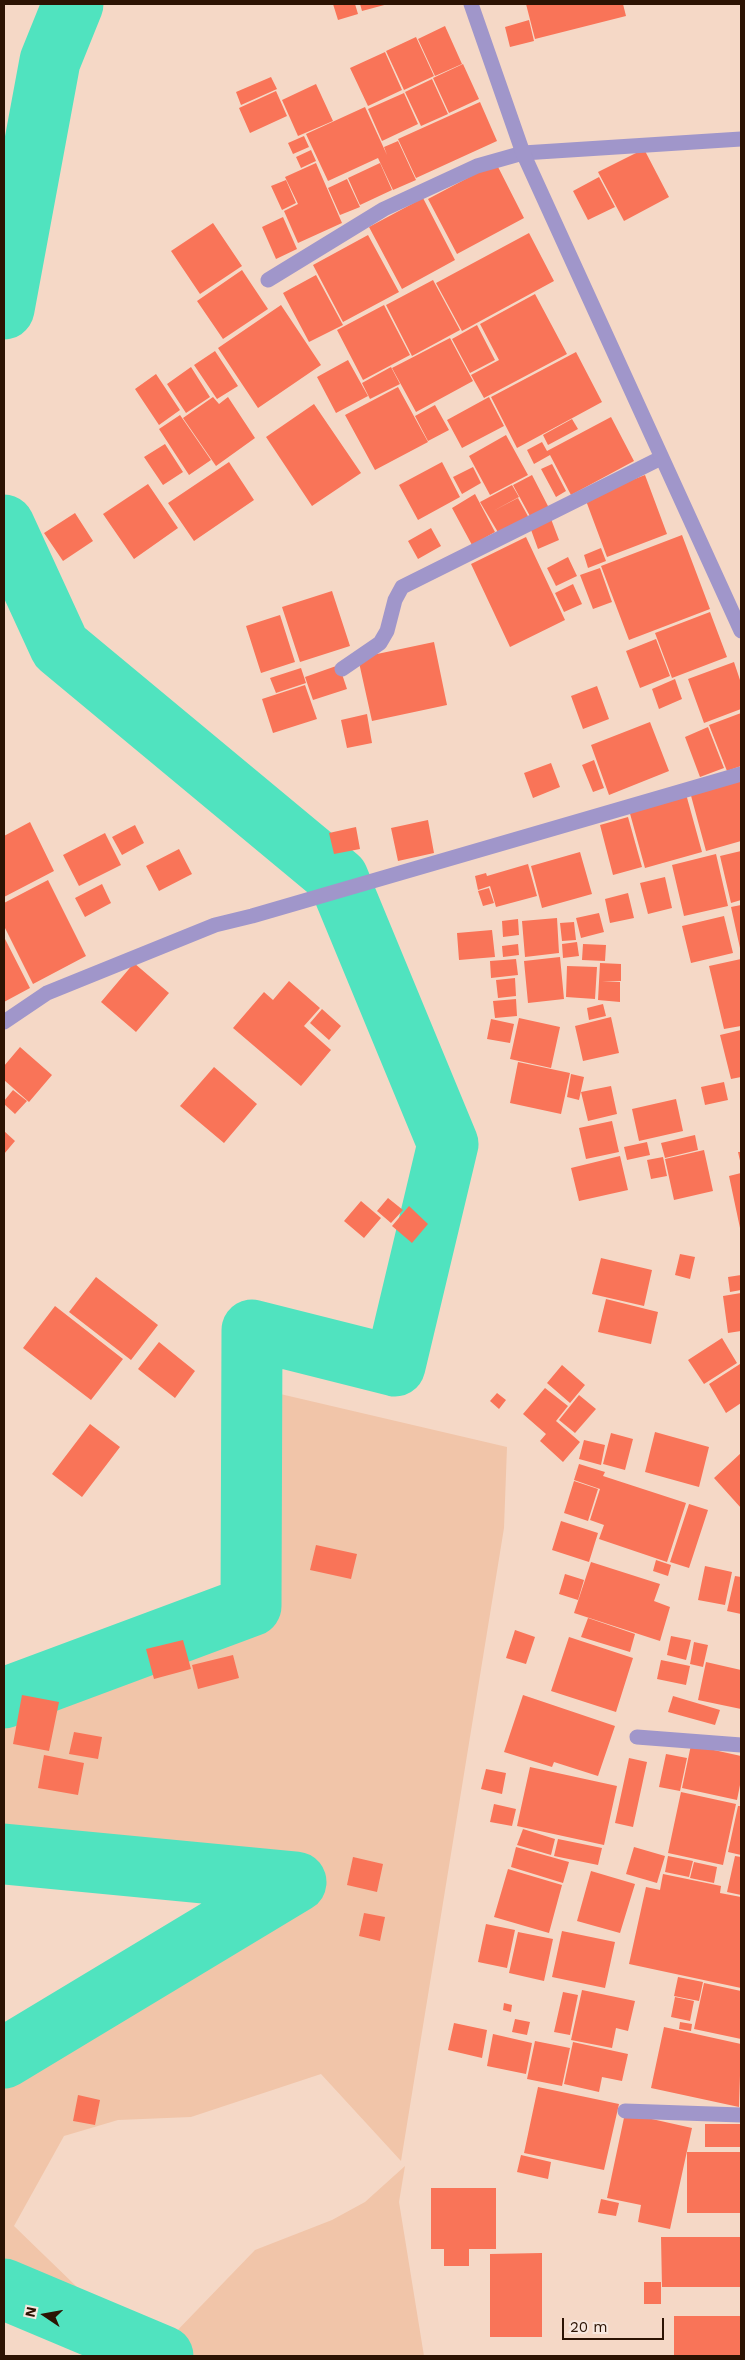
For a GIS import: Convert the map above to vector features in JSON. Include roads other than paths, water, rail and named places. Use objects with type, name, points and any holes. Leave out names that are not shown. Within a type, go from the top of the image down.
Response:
[{"type":"street","points":[[471,4],[523,153],[741,631]]},
{"type":"street","points":[[268,280],[384,209],[477,166],[523,153],[741,139]]},
{"type":"street","points":[[342,669],[380,643],[388,631],[395,600],[402,587],[661,458]]},
{"type":"street","points":[[4,1022],[47,993],[215,925],[252,916],[741,774]]},
{"type":"street","points":[[637,1737],[741,1745]]},
{"type":"street","points":[[625,2111],[741,2115]]},
{"type":"waterway","points":[[4,309],[50,61],[73,4]]},
{"type":"waterway","points":[[4,525],[60,647],[338,878],[448,1144],[395,1366],[252,1330],[251,1606],[4,1698]]},
{"type":"waterway","points":[[4,1854],[296,1882],[4,2058]]},
{"type":"waterway","points":[[4,2289],[163,2356]]}]
